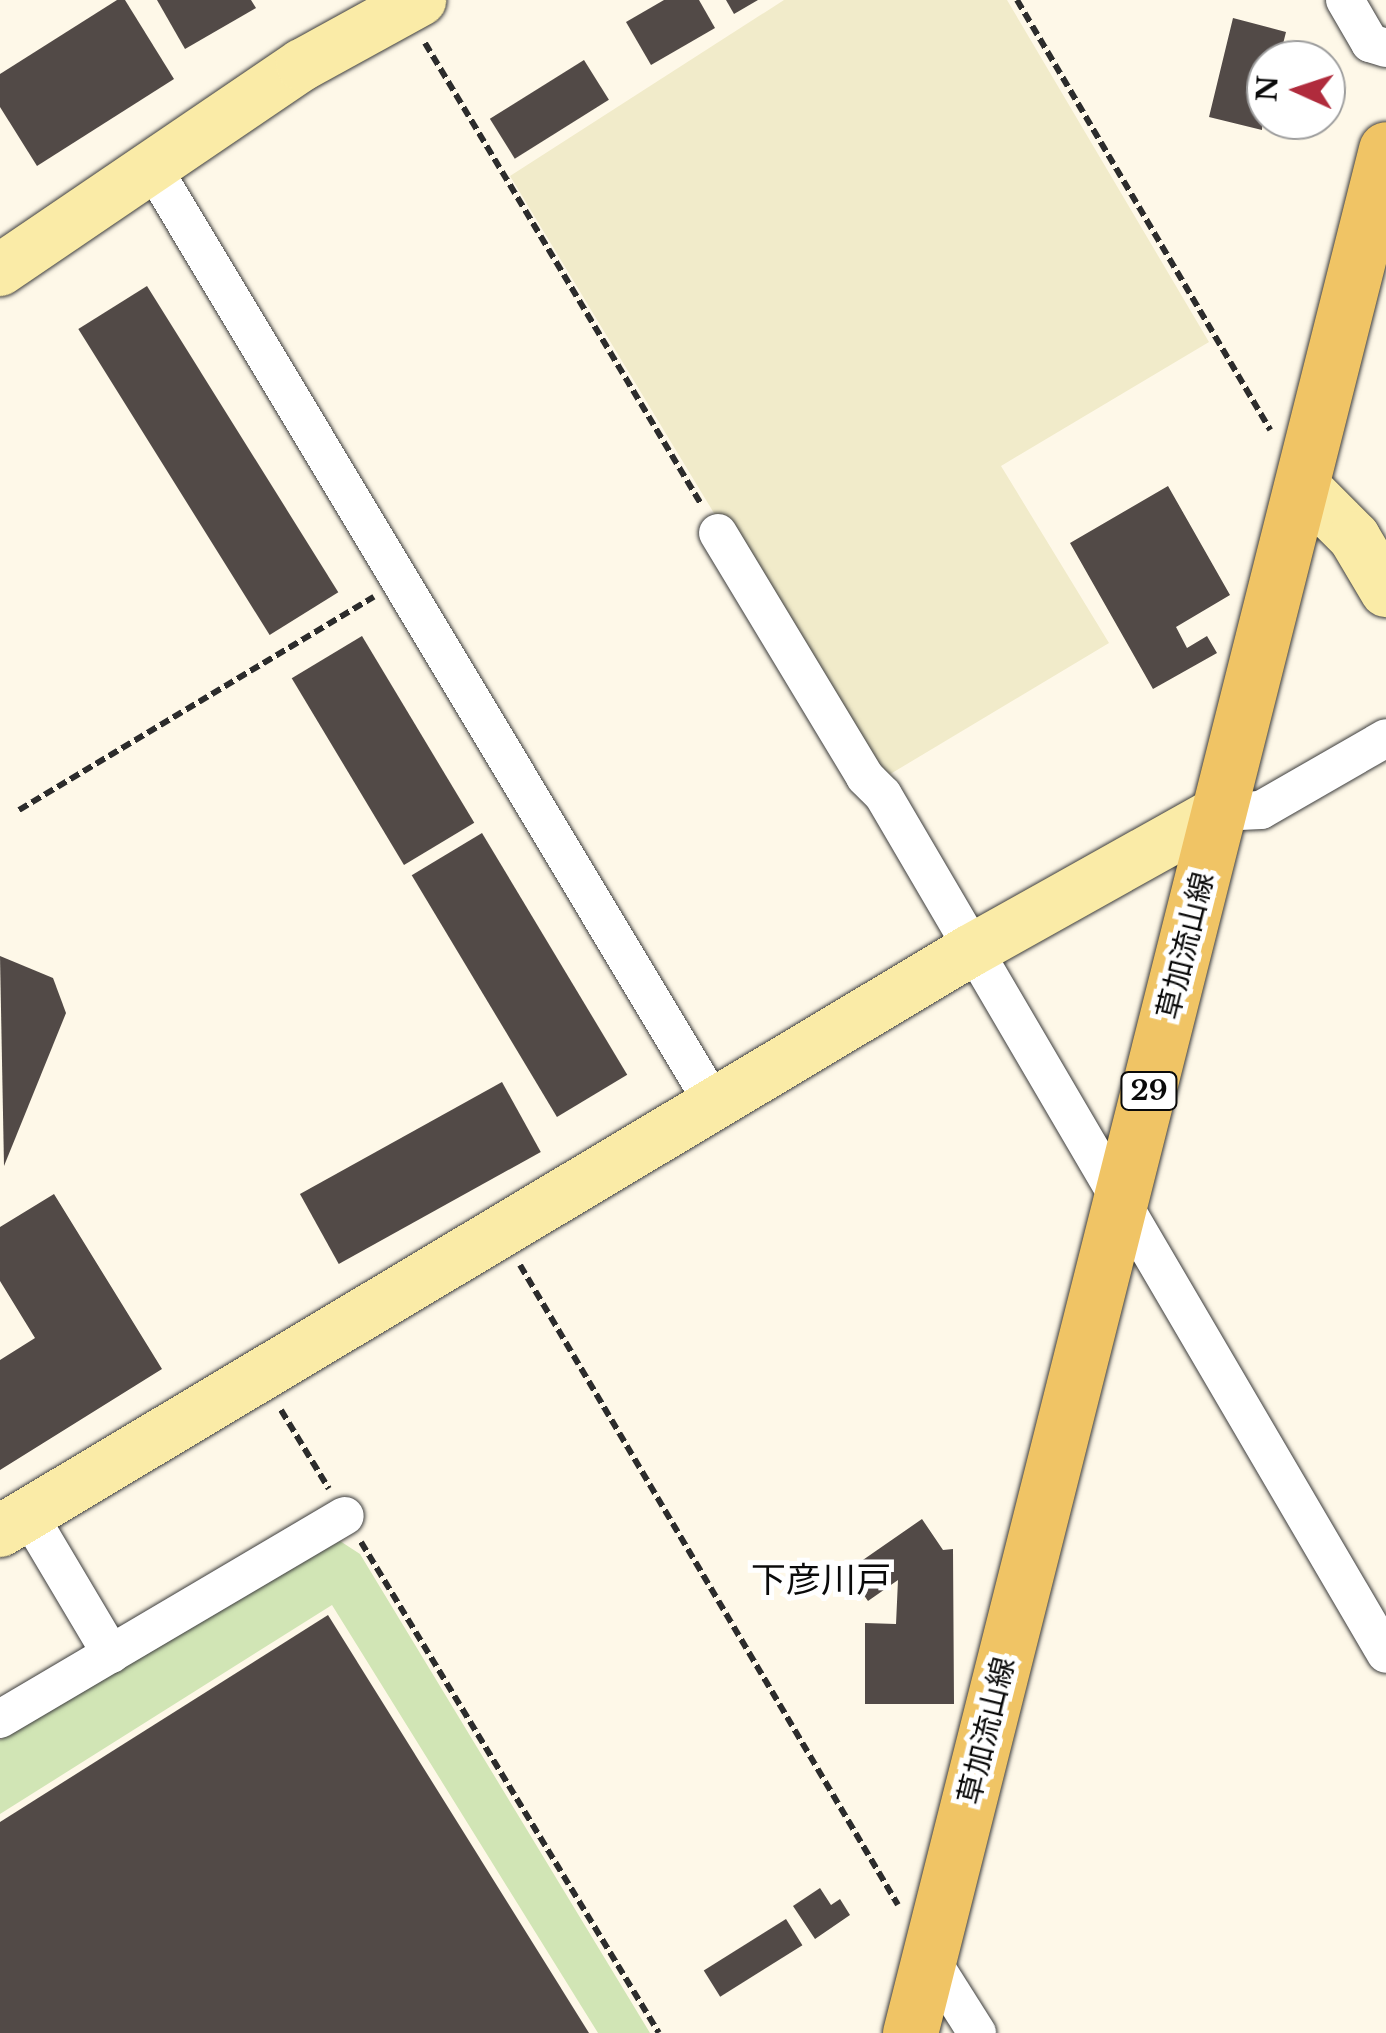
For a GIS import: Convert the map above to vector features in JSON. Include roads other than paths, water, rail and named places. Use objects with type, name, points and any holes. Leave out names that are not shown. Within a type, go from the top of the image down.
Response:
[{"type":"main road","name":"草加流山線","points":[[910,2033],[1386,149]]},
{"type":"street","points":[[1345,0],[1370,44],[1386,48]]},
{"type":"street","points":[[0,270],[154,170],[302,65],[412,4]]},
{"type":"street","points":[[154,170],[715,1106]]},
{"type":"street","points":[[1302,485],[1354,536],[1386,591]]},
{"type":"street","points":[[718,533],[865,776],[883,795],[970,951],[1386,1654]]},
{"type":"street","points":[[111,1654],[14,1522],[970,951],[1219,812],[1261,810],[1386,738]]},
{"type":"street","points":[[0,1719],[345,1516]]},
{"type":"street","points":[[929,1957],[977,2033]]},
{"type":"district","name":"下彦川戸","points":[[821,1580]]}]
